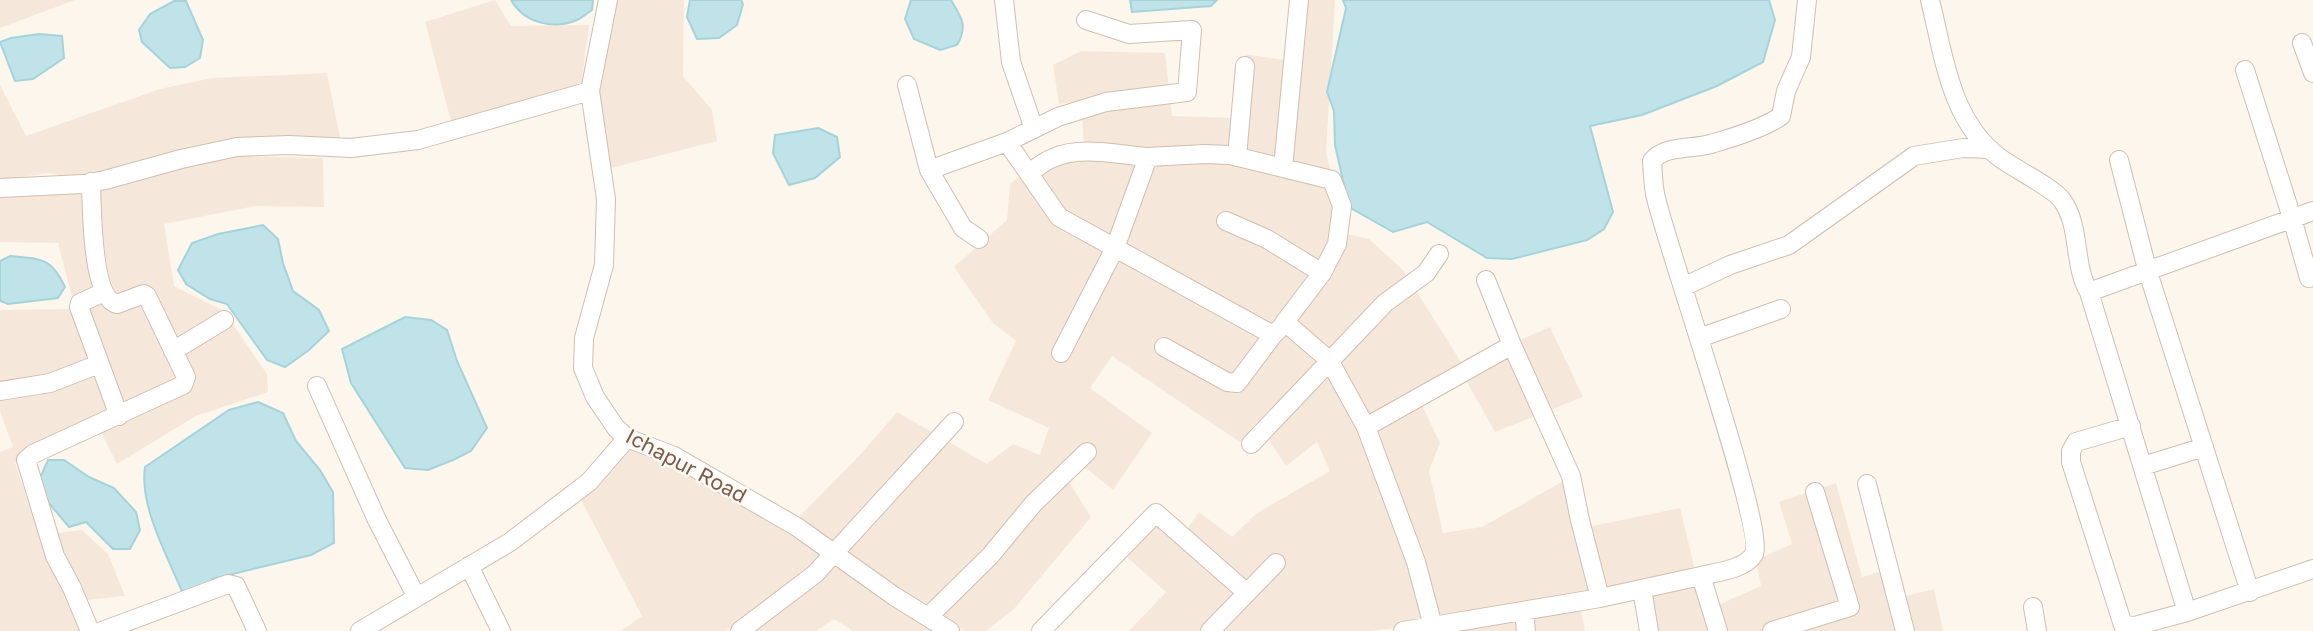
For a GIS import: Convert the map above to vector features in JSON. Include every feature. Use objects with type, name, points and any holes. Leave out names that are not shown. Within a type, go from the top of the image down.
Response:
[{"type":"street","name":"Ichapur Road","points":[[608,0],[590,91],[606,199],[604,265],[583,338],[583,368],[595,397],[604,412],[627,438],[674,456],[797,527],[950,631]]},
{"type":"street","points":[[1004,0],[1011,62],[1034,129]]},
{"type":"street","points":[[1283,168],[1299,0]]},
{"type":"street","points":[[1403,631],[1642,590],[1745,564],[1753,556],[1756,547],[1749,509],[1655,196],[1652,161],[1663,152],[1712,144],[1771,123],[1781,116],[1786,91],[1801,57],[1807,0]]},
{"type":"street","points":[[1930,0],[1954,96],[1975,134],[1990,149],[2061,199],[2069,214],[2089,292],[2187,612]]},
{"type":"street","points":[[929,170],[1007,142],[1058,117],[1105,102],[1187,92],[1192,30],[1129,34],[1086,20]]},
{"type":"street","points":[[2302,43],[2313,73]]},
{"type":"street","points":[[1237,157],[1245,66]]},
{"type":"street","points":[[2245,70],[2309,278]]},
{"type":"street","points":[[907,85],[929,170],[964,228],[979,239]]},
{"type":"street","points":[[0,188],[91,182],[237,147],[289,145],[351,148],[418,140],[590,91]]},
{"type":"street","points":[[1007,142],[1059,217],[1115,248],[1278,329],[1329,360],[1366,427],[1416,562],[1433,626]]},
{"type":"street","points":[[1683,287],[1730,265],[1789,245],[1914,156],[1963,148],[1990,149]]},
{"type":"street","points":[[1029,173],[1052,158],[1066,154],[1089,152],[1148,157],[1205,154],[1237,157],[1332,180],[1342,206],[1337,244],[1322,273],[1237,383],[1227,382],[1164,347]]},
{"type":"street","points":[[1061,353],[1115,248],[1148,157]]},
{"type":"street","points":[[2119,160],[2147,269],[2250,592]]},
{"type":"street","points":[[90,631],[55,556],[26,460],[33,454],[186,383],[186,377],[148,296],[117,304],[108,300],[104,292],[97,268],[91,182]]},
{"type":"street","points":[[2089,292],[2313,211]]},
{"type":"street","points":[[1226,221],[1266,239],[1322,273]]},
{"type":"street","points":[[1251,444],[1385,303],[1426,273],[1439,254]]},
{"type":"street","points":[[1486,280],[1571,476],[1600,598]]},
{"type":"street","points":[[104,292],[84,299],[79,307],[119,416]]},
{"type":"street","points":[[1699,338],[1781,309]]},
{"type":"street","points":[[173,351],[224,320]]},
{"type":"street","points":[[1366,427],[1512,345]]},
{"type":"street","points":[[0,391],[50,383],[99,364]]},
{"type":"street","points":[[317,386],[377,520],[416,596]]},
{"type":"street","points":[[740,631],[815,574],[954,422]]},
{"type":"street","points":[[2131,426],[2076,442],[2071,450],[2071,462],[2123,625],[2135,626],[2187,612],[2313,569]]},
{"type":"street","points":[[360,631],[510,542],[589,482],[627,438]]},
{"type":"street","points":[[2143,466],[2204,447]]},
{"type":"street","points":[[928,617],[990,555],[1034,503],[1087,452]]},
{"type":"street","points":[[1867,484],[1905,631]]},
{"type":"street","points":[[1772,631],[1850,607],[1815,492]]},
{"type":"street","points":[[1041,631],[1156,513],[1247,593]]},
{"type":"street","points":[[1210,631],[1276,563]]},
{"type":"street","points":[[469,566],[502,631]]},
{"type":"street","points":[[1701,576],[1718,631]]},
{"type":"street","points":[[102,631],[228,584],[236,586],[257,631]]},
{"type":"street","points":[[1642,590],[1649,631]]},
{"type":"street","points":[[2033,607],[2037,631]]},
{"type":"street","points":[[1524,612],[1526,631]]},
{"type":"shaded area","points":[[0,0],[75,0],[0,28]]},
{"type":"shaded area","points":[[495,0],[511,26],[589,25],[581,87],[452,125],[425,22]]},
{"type":"shaded area","points":[[616,0],[684,0],[683,76],[712,110],[717,141],[611,168],[593,97]]},
{"type":"shaded area","points":[[1290,0],[1335,0],[1326,153],[1347,234],[1369,239],[1403,270],[1463,365],[1550,327],[1583,397],[1495,432],[1459,368],[1416,393],[1440,443],[1429,471],[1443,533],[1482,527],[1567,479],[1588,527],[1680,508],[1695,570],[1716,606],[1761,586],[1756,560],[1792,544],[1779,502],[1836,483],[1862,577],[1885,570],[1893,599],[1934,589],[1943,631],[1654,631],[1644,582],[1578,596],[1585,631],[1408,631],[1407,627],[1368,631],[1129,631],[1166,592],[1126,556],[1160,523],[1177,543],[1199,512],[1232,537],[1257,513],[1330,471],[1317,442],[1286,466],[1257,422],[1240,442],[1112,356],[1090,388],[1152,433],[1113,490],[1086,468],[1068,480],[1091,517],[1014,609],[986,631],[964,631],[952,624],[798,518],[861,454],[897,412],[987,464],[1013,444],[1040,455],[1049,428],[988,400],[1016,341],[993,323],[954,267],[1007,220],[1010,184],[1052,150],[1084,147],[1081,101],[1059,104],[1053,65],[1081,51],[1165,53],[1172,116],[1234,118],[1245,54],[1284,60]]},
{"type":"shaded area","points":[[327,73],[341,142],[160,158],[81,179],[49,173],[0,180],[0,85],[26,136],[160,89],[212,78]]},
{"type":"shaded area","points":[[235,156],[323,158],[324,207],[255,206],[164,224],[174,286],[224,311],[267,374],[268,392],[196,416],[117,464],[96,422],[15,463],[39,535],[82,530],[108,554],[125,596],[86,600],[95,631],[0,631],[0,452],[13,447],[0,411],[0,310],[75,309],[58,243],[0,242],[0,198]]},
{"type":"shaded area","points":[[626,446],[670,461],[821,554],[813,567],[725,631],[621,631],[642,616],[581,500]]},
{"type":"shaded area","points":[[835,560],[934,631],[853,631],[834,619],[816,631],[744,631],[812,588]]},
{"type":"water","points":[[511,0],[593,0],[592,10],[583,17],[568,23],[549,24],[523,14]]},
{"type":"water","points":[[690,0],[741,0],[743,4],[737,25],[719,38],[697,39],[687,17]]},
{"type":"water","points":[[911,0],[951,0],[963,27],[957,45],[940,50],[914,39],[905,19]]},
{"type":"water","points":[[1130,0],[1217,0],[1211,6],[1132,12]]},
{"type":"water","points":[[1343,0],[1769,0],[1775,20],[1763,62],[1717,86],[1642,115],[1590,126],[1613,212],[1604,229],[1587,240],[1512,259],[1487,258],[1427,222],[1393,232],[1349,207],[1335,145],[1334,111],[1327,92],[1346,8]]},
{"type":"water","points":[[174,1],[186,1],[203,40],[200,58],[185,67],[170,68],[142,42],[139,30],[150,14]]},
{"type":"water","points":[[39,34],[62,36],[64,58],[33,79],[15,81],[0,42]]},
{"type":"water","points":[[818,128],[837,137],[840,157],[815,178],[789,185],[773,153],[775,135]]},
{"type":"water","points":[[263,225],[278,239],[293,291],[319,310],[329,331],[285,367],[267,360],[227,304],[210,299],[186,284],[178,270],[192,243],[218,234]]},
{"type":"water","points":[[10,256],[37,259],[50,265],[65,287],[58,298],[8,304],[0,301],[0,261]]},
{"type":"water","points":[[405,317],[431,320],[447,330],[457,361],[487,428],[471,451],[428,470],[405,468],[351,383],[342,349]]},
{"type":"water","points":[[258,402],[283,413],[296,441],[320,470],[333,492],[334,543],[311,555],[212,579],[208,591],[184,596],[151,516],[144,483],[145,467],[229,410]]},
{"type":"water","points":[[48,460],[64,460],[89,477],[114,488],[136,512],[140,530],[130,549],[113,549],[86,522],[69,527],[48,502],[40,478]]}]
